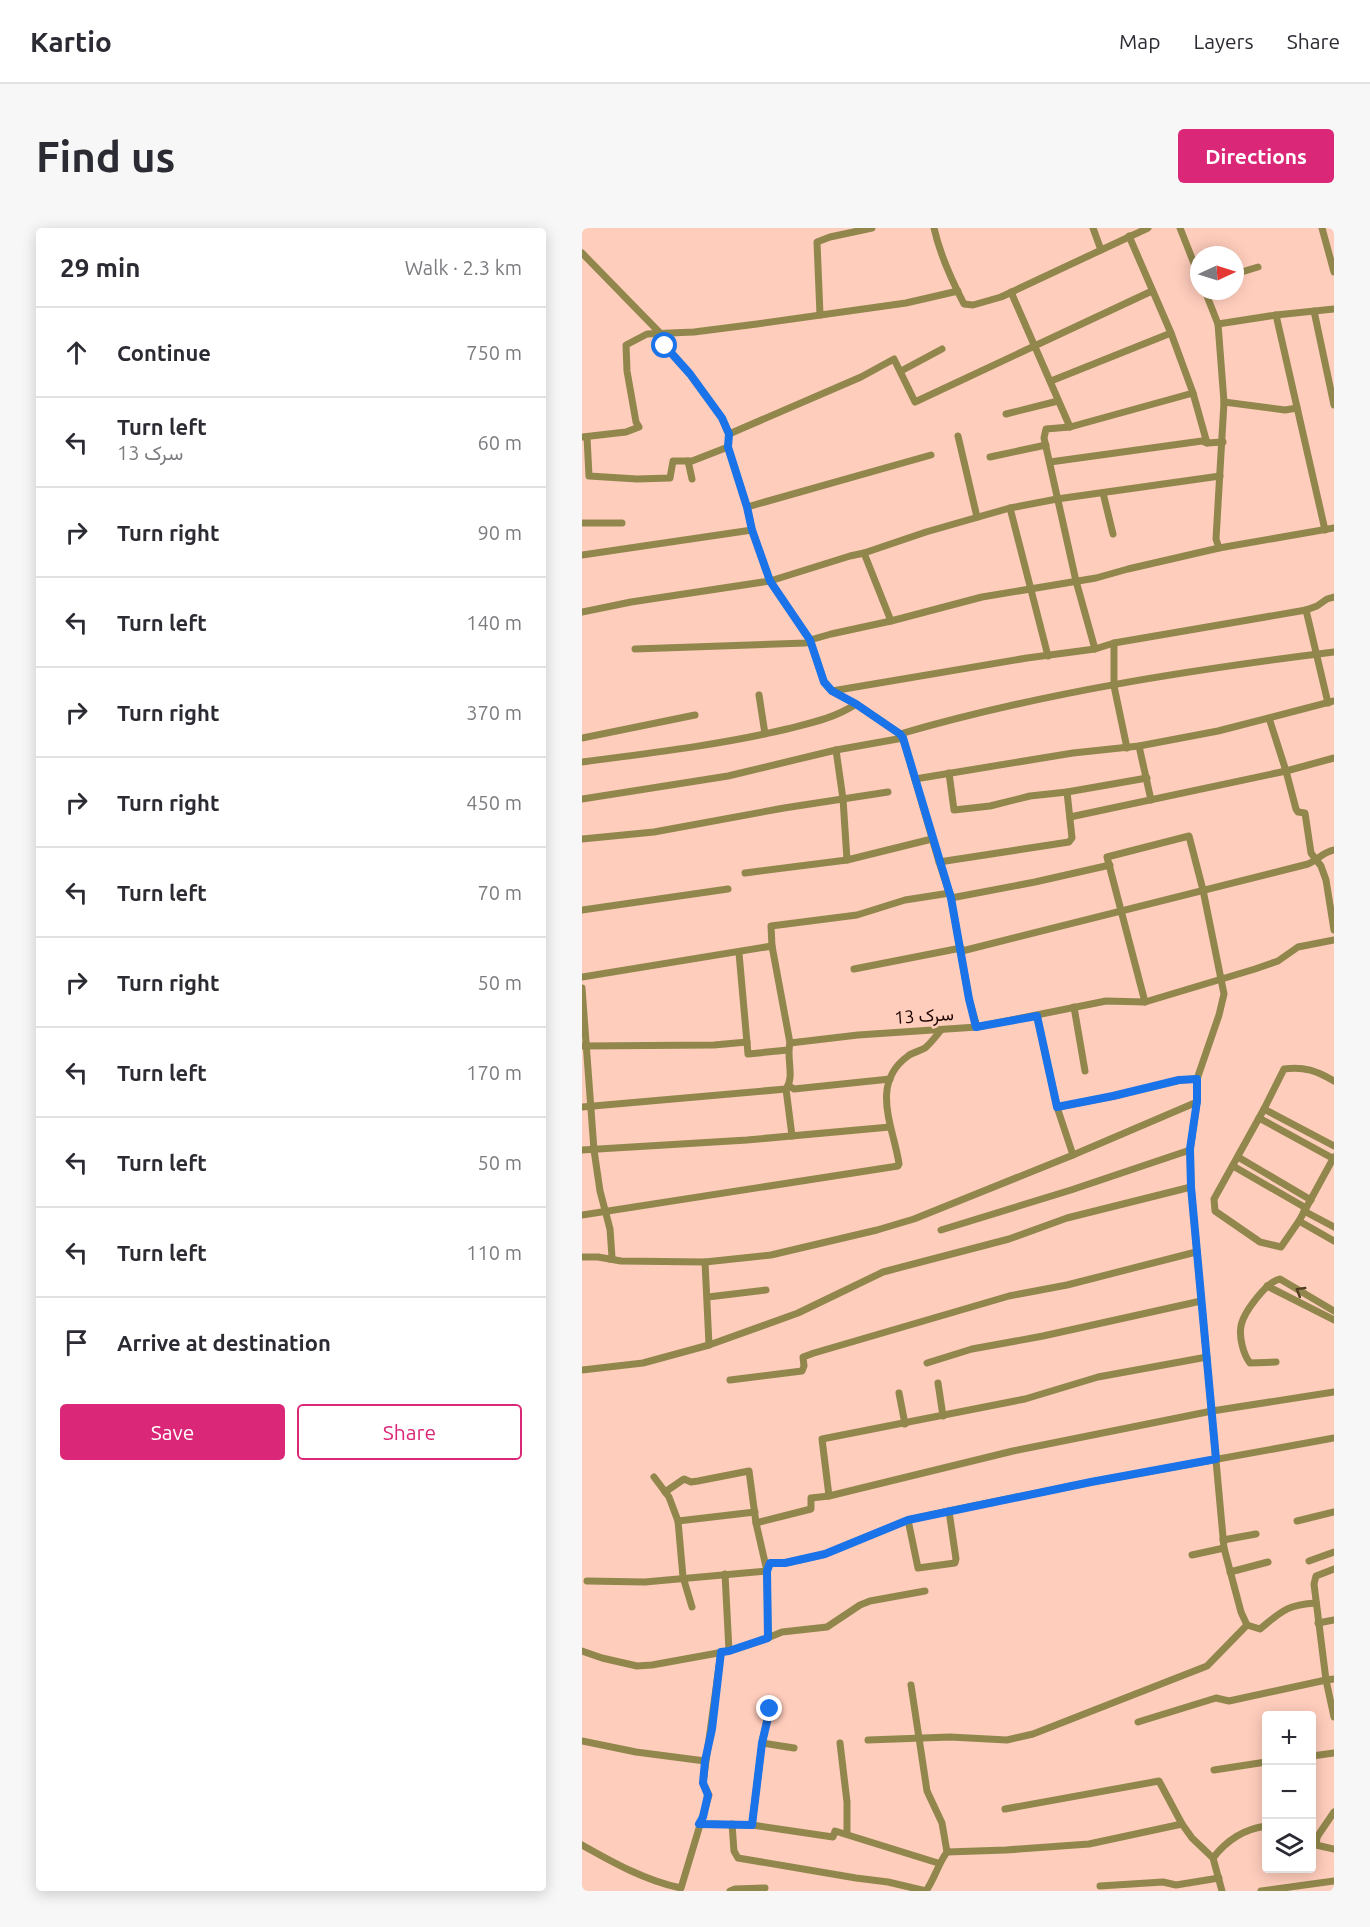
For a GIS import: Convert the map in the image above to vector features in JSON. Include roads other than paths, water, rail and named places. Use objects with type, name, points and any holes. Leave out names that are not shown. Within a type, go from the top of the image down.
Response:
[{"type":"street","points":[[828,228],[830,237]]},
{"type":"street","points":[[820,315],[818,242],[830,237],[872,228]]},
{"type":"street","points":[[934,228],[940,255],[964,304],[973,305],[1011,292],[1148,228]]},
{"type":"street","points":[[1093,228],[1101,250]]},
{"type":"street","points":[[1180,228],[1190,253]]},
{"type":"street","points":[[1322,228],[1334,272]]},
{"type":"street","points":[[1129,236],[1171,333],[1207,442]]},
{"type":"street","points":[[582,253],[661,334],[665,346],[677,357],[722,418],[729,434],[728,447],[752,530],[770,581],[810,640],[824,682],[832,691],[856,704],[902,736],[950,896],[976,1027]]},
{"type":"street","points":[[1244,271],[1258,267]]},
{"type":"street","points":[[728,447],[688,461],[673,461],[670,478],[637,479],[589,476],[584,437],[626,432],[639,427],[636,422],[627,371],[626,345],[648,334],[715,330],[906,303],[958,291]]},
{"type":"street","points":[[729,434],[861,377],[894,359],[915,402],[1152,291]]},
{"type":"street","points":[[1011,292],[1070,427]]},
{"type":"street","points":[[1209,300],[1218,324],[1224,402],[1216,539],[1219,548]]},
{"type":"street","points":[[1218,324],[1334,309]]},
{"type":"street","points":[[1314,311],[1334,405]]},
{"type":"street","points":[[1276,315],[1325,530]]},
{"type":"street","points":[[1051,381],[1171,333]]},
{"type":"street","points":[[901,371],[942,349]]},
{"type":"street","points":[[1095,648],[1057,500],[1044,438],[1046,429],[1070,427],[1192,393]]},
{"type":"street","points":[[1006,414],[1058,401]]},
{"type":"street","points":[[1224,402],[1285,410],[1297,408]]},
{"type":"street","points":[[958,436],[977,517]]},
{"type":"street","points":[[1050,462],[1202,441],[1223,442]]},
{"type":"street","points":[[990,457],[1046,445]]},
{"type":"street","points":[[747,507],[931,455]]},
{"type":"street","points":[[688,461],[692,479]]},
{"type":"street","points":[[582,612],[652,598],[770,581],[1010,508],[1220,476]]},
{"type":"street","points":[[1103,493],[1113,534]]},
{"type":"street","points":[[1010,508],[1048,656]]},
{"type":"street","points":[[582,523],[621,523]]},
{"type":"street","points":[[635,650],[806,643],[810,640],[982,597],[1096,578],[1219,548],[1334,528]]},
{"type":"street","points":[[582,555],[752,530]]},
{"type":"street","points":[[864,553],[891,621]]},
{"type":"street","points":[[832,691],[1095,648],[1114,642],[1306,610],[1317,606],[1327,598],[1334,597]]},
{"type":"street","points":[[915,779],[1073,753],[1139,746],[1218,731],[1331,702],[1316,655],[1306,610]]},
{"type":"street","points":[[1114,642],[1114,686],[1127,748]]},
{"type":"street","points":[[582,800],[728,776],[902,736],[1000,706],[1334,652]]},
{"type":"street","points":[[759,695],[765,734]]},
{"type":"street","points":[[582,762],[728,742],[819,721],[856,704]]},
{"type":"street","points":[[582,738],[695,715]]},
{"type":"street","points":[[1269,718],[1296,809],[1298,812],[1305,813],[1311,853],[1317,860],[1326,880],[1334,930]]},
{"type":"street","points":[[1139,746],[1151,800]]},
{"type":"street","points":[[836,750],[843,799],[847,860]]},
{"type":"street","points":[[1070,817],[1286,771],[1334,758]]},
{"type":"street","points":[[949,773],[954,810],[990,806],[1030,796],[1147,778]]},
{"type":"street","points":[[582,839],[654,832],[888,792]]},
{"type":"street","points":[[939,862],[1069,842],[1072,838],[1067,792]]},
{"type":"street","points":[[1145,1002],[1107,857],[1189,836],[1203,890],[1224,994],[1197,1079],[1197,1101],[1190,1149],[1196,1252],[1224,1544],[1240,1612],[1247,1625],[1260,1629],[1283,1610],[1297,1605],[1316,1604]]},
{"type":"street","points":[[745,873],[847,860],[932,839]]},
{"type":"street","points":[[854,969],[962,950],[1121,911],[1317,860],[1326,851],[1334,850]]},
{"type":"street","points":[[792,1136],[788,1088],[789,1047],[772,946],[771,926],[857,915],[905,900],[950,896],[1035,882],[1110,865]]},
{"type":"street","points":[[582,910],[728,889]]},
{"type":"street","name":"سرک 13","points":[[747,1042],[748,1054],[858,1035],[976,1027],[1106,1001],[1145,1002],[1278,961],[1298,947],[1334,940]]},
{"type":"street","points":[[582,977],[772,946]]},
{"type":"street","points":[[584,1046],[714,1045],[747,1042],[739,952]]},
{"type":"street","points":[[582,988],[584,1046],[592,1107],[594,1150],[600,1191],[610,1229],[612,1257],[610,1259]]},
{"type":"street","points":[[1074,1007],[1085,1071]]},
{"type":"street","points":[[1037,1016],[1057,1107],[1073,1155]]},
{"type":"street","points":[[582,1215],[898,1166],[886,1100],[890,1079],[908,1055],[924,1048],[941,1030]]},
{"type":"street","points":[[1259,1118],[1334,1158],[1299,1221],[1281,1247],[1260,1242],[1222,1217],[1215,1211],[1214,1199],[1284,1069],[1298,1067],[1315,1071],[1334,1081]]},
{"type":"street","points":[[582,1107],[890,1079]]},
{"type":"street","points":[[1057,1107],[1179,1080],[1197,1079]]},
{"type":"street","points":[[582,1257],[621,1261],[705,1263],[771,1255],[914,1219],[1073,1155],[1197,1101]]},
{"type":"street","points":[[1264,1109],[1334,1146]]},
{"type":"street","points":[[582,1150],[890,1127]]},
{"type":"street","points":[[941,1230],[1071,1190],[1190,1149]]},
{"type":"street","points":[[1238,1157],[1311,1200]]},
{"type":"street","points":[[1233,1166],[1334,1227]]},
{"type":"street","points":[[582,1370],[644,1363],[709,1345],[798,1313],[894,1268],[1009,1239],[1066,1218],[1191,1187]]},
{"type":"street","points":[[1299,1221],[1334,1242]]},
{"type":"street","points":[[730,1380],[802,1371],[804,1357],[813,1353],[1010,1296],[1067,1285],[1196,1252]]},
{"type":"street","points":[[705,1263],[709,1345]]},
{"type":"street","points":[[1276,1362],[1250,1363],[1245,1356],[1241,1333],[1241,1323],[1267,1286],[1276,1279],[1280,1279],[1334,1311]]},
{"type":"street","points":[[1267,1286],[1334,1320]]},
{"type":"street","points":[[708,1297],[766,1290]]},
{"type":"street","points":[[927,1363],[972,1349],[1043,1336],[1201,1301]]},
{"type":"street","points":[[829,1496],[822,1439],[1025,1400],[1098,1377],[1207,1357]]},
{"type":"street","points":[[938,1383],[943,1416]]},
{"type":"street","points":[[756,1523],[811,1509],[811,1498],[829,1496],[1013,1452],[1212,1411],[1334,1392]]},
{"type":"street","points":[[899,1393],[905,1424]]},
{"type":"street","points":[[767,1571],[770,1563],[785,1563],[825,1554],[908,1520],[1080,1484],[1334,1438]]},
{"type":"street","points":[[665,1492],[684,1479],[691,1482],[749,1471],[756,1523],[767,1571],[768,1638]]},
{"type":"street","points":[[654,1478],[665,1492],[678,1521],[683,1577],[692,1607]]},
{"type":"street","points":[[908,1520],[918,1568],[955,1563],[949,1511]]},
{"type":"street","points":[[678,1521],[755,1512]]},
{"type":"street","points":[[1297,1521],[1334,1512]]},
{"type":"street","points":[[1192,1555],[1256,1534]]},
{"type":"street","points":[[1309,1561],[1334,1552]]},
{"type":"street","points":[[1230,1572],[1268,1562]]},
{"type":"street","points":[[1334,1569],[1315,1578],[1318,1623],[1330,1680],[1334,1717]]},
{"type":"street","points":[[587,1581],[645,1582],[767,1571]]},
{"type":"street","points":[[725,1575],[729,1651]]},
{"type":"street","points":[[582,1651],[637,1666],[652,1665],[729,1651],[791,1630],[827,1627],[870,1601],[926,1592]]},
{"type":"street","points":[[1318,1623],[1334,1620]]},
{"type":"street","points":[[868,1740],[920,1737],[1007,1740],[1033,1734],[1207,1666],[1247,1625]]},
{"type":"street","points":[[582,1845],[662,1888],[681,1888],[708,1795],[703,1783],[705,1761],[712,1729],[721,1652]]},
{"type":"street","points":[[1138,1722],[1216,1698],[1229,1701],[1330,1680]]},
{"type":"street","points":[[911,1685],[927,1791],[942,1823],[947,1852]]},
{"type":"street","points":[[752,1825],[762,1743],[771,1701]]},
{"type":"street","points":[[582,1741],[636,1752],[705,1761]]},
{"type":"street","points":[[762,1743],[794,1748]]},
{"type":"street","points":[[840,1743],[847,1803],[847,1834]]},
{"type":"street","points":[[1316,1756],[1334,1754]]},
{"type":"street","points":[[1214,1770],[1262,1763]]},
{"type":"street","points":[[1005,1809],[1159,1781],[1191,1838],[1213,1858],[1222,1891]]},
{"type":"street","points":[[1316,1834],[1334,1812]]},
{"type":"street","points":[[699,1824],[752,1825],[833,1837],[835,1831],[938,1863]]},
{"type":"street","points":[[732,1824],[734,1851],[738,1858],[888,1882],[926,1891],[932,1882],[938,1863],[947,1852],[1089,1844],[1182,1824]]},
{"type":"street","points":[[1213,1858],[1224,1844],[1262,1827]]},
{"type":"street","points":[[1316,1845],[1334,1849]]},
{"type":"street","points":[[1100,1886],[1163,1881],[1176,1885],[1219,1878]]},
{"type":"street","points":[[1261,1891],[1334,1881]]},
{"type":"street","points":[[730,1891],[765,1888]]}]
